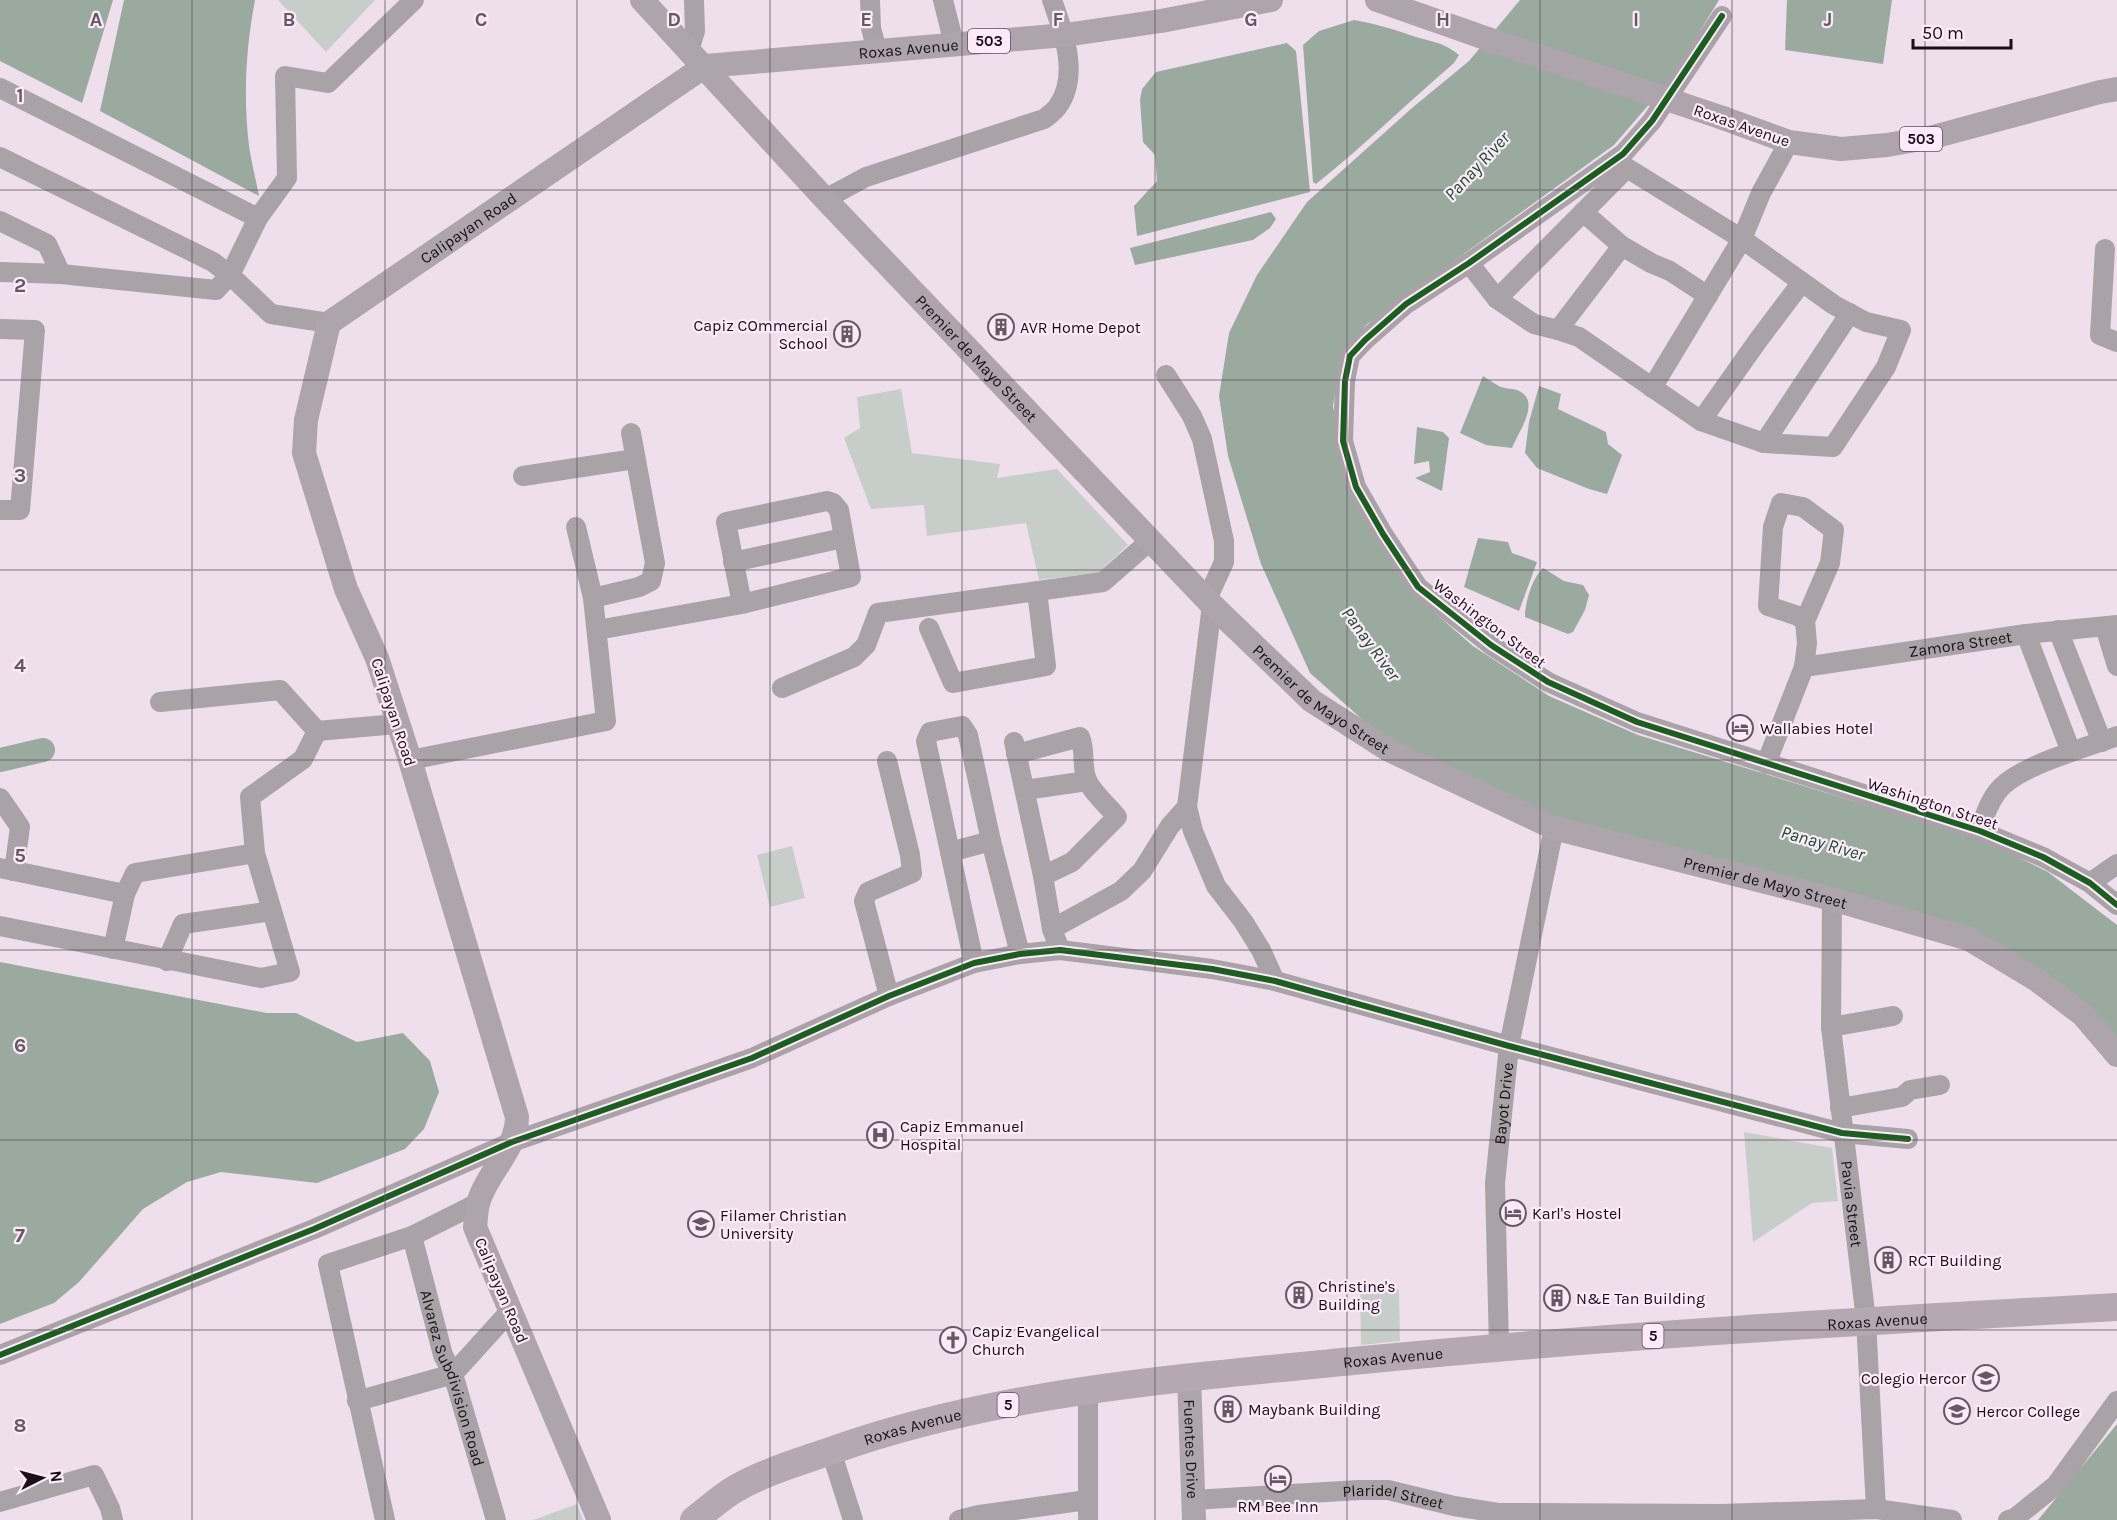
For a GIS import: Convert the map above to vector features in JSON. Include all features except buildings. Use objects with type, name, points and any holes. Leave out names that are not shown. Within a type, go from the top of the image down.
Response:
[{"type":"highway","name":"Roxas Avenue","points":[[694,1520],[733,1490],[773,1471],[831,1450],[886,1432],[964,1412],[1088,1391],[1189,1377],[1499,1347],[1866,1320],[2117,1308]]},
{"type":"main road","points":[[642,0],[697,58]]},
{"type":"main road","name":"Roxas Avenue","points":[[697,58],[877,51],[1065,35],[1161,21],[1271,0]]},
{"type":"main road","name":"Roxas Avenue","points":[[1377,0],[1789,142],[1841,149],[1887,145],[1933,137],[2117,89]]},
{"type":"main road","name":"Premier de Mayo Street","points":[[697,58],[825,200],[1209,602],[1312,701],[1387,749],[1554,828],[1832,899],[1969,939],[2037,980],[2083,1015],[2117,1055]]},
{"type":"main road","name":"Calipayan Road","points":[[599,1520],[475,1227],[478,1203],[512,1142],[517,1130],[517,1117],[410,760],[377,658],[346,589],[304,453],[306,420],[329,323],[697,58]]},
{"type":"main road","name":"Fuentes Drive","points":[[1189,1377],[1194,1510]]},
{"type":"street","points":[[0,272],[61,274],[216,290],[230,275],[258,218],[286,178],[285,76],[328,83],[414,0]]},
{"type":"street","points":[[694,0],[697,58]]},
{"type":"street","points":[[870,0],[871,28],[877,51]]},
{"type":"street","points":[[944,0],[954,44]]},
{"type":"street","points":[[825,200],[866,177],[1044,119],[1058,107],[1066,89],[1068,66],[1065,35],[1052,0]]},
{"type":"street","name":"Washington Street","points":[[1722,16],[1652,121],[1623,154],[1469,263],[1406,304],[1350,356],[1345,381],[1343,441],[1356,487],[1383,534],[1418,587],[1491,645],[1548,682],[1637,722],[1980,831],[2043,857],[2090,883],[2117,905]]},
{"type":"street","points":[[0,88],[258,218]]},
{"type":"street","points":[[1652,388],[1743,239],[1761,193],[1789,142]]},
{"type":"street","points":[[0,156],[197,254],[230,275],[271,314],[329,323]]},
{"type":"street","points":[[1469,263],[1497,298],[1534,324],[1579,337],[1701,421],[1764,443],[1833,447],[1886,367],[1901,330],[1866,322],[1834,305],[1743,239],[1627,168],[1497,298]]},
{"type":"street","points":[[1583,212],[1622,246],[1670,271],[1708,296]]},
{"type":"street","points":[[0,221],[47,244],[61,274]]},
{"type":"street","points":[[1558,330],[1622,246]]},
{"type":"street","points":[[2105,249],[2100,335],[2117,342]]},
{"type":"street","points":[[1701,421],[1802,282]]},
{"type":"street","points":[[1764,443],[1850,313]]},
{"type":"street","points":[[0,329],[35,330],[20,510],[0,510]]},
{"type":"street","points":[[1167,375],[1192,416],[1202,439],[1224,541],[1224,562],[1209,602],[1187,807],[1193,831],[1216,886],[1255,940],[1275,981]]},
{"type":"street","points":[[593,598],[651,581],[655,563],[631,433]]},
{"type":"street","points":[[523,476],[635,459]]},
{"type":"street","points":[[597,630],[742,603],[851,577],[839,510],[833,503],[826,501],[726,522],[742,603]]},
{"type":"street","points":[[1767,765],[1804,667],[1808,643],[1805,621],[1830,563],[1834,530],[1803,507],[1781,503],[1773,527],[1768,606],[1798,616],[1805,621]]},
{"type":"street","points":[[410,760],[606,721],[593,598],[576,527]]},
{"type":"street","points":[[734,562],[843,538]]},
{"type":"street","points":[[782,688],[854,657],[866,645],[878,613],[1103,582],[1151,540]]},
{"type":"street","points":[[929,628],[953,683],[1046,666],[1037,591]]},
{"type":"street","points":[[2111,626],[2117,666]]},
{"type":"street","name":"Zamora Street","points":[[1804,667],[2026,634],[2111,626]]},
{"type":"street","points":[[1980,831],[1997,791],[2014,777],[2071,752],[2109,739],[2058,630]]},
{"type":"street","points":[[2026,634],[2071,752]]},
{"type":"street","points":[[160,702],[280,690],[317,731]]},
{"type":"street","points":[[317,731],[398,724]]},
{"type":"street","points":[[974,963],[926,741],[930,732],[948,727],[962,726],[968,735],[991,841],[1020,954]]},
{"type":"street","points":[[0,926],[261,978],[290,972],[255,853],[250,797],[303,759],[317,731]]},
{"type":"street","points":[[1043,876],[1072,862],[1117,817],[1087,781],[1084,767],[1085,748],[1080,737],[1015,748],[1052,929],[1060,950]]},
{"type":"street","points":[[887,761],[910,855],[912,873],[868,892],[864,901],[889,996]]},
{"type":"street","points":[[1025,790],[1087,781]]},
{"type":"street","points":[[0,798],[20,827],[7,870],[125,894]]},
{"type":"street","points":[[1052,929],[1121,891],[1142,871],[1170,826],[1187,807]]},
{"type":"street","name":"Bayot Drive","points":[[1499,1347],[1495,1183],[1509,1046],[1554,828]]},
{"type":"street","points":[[950,852],[991,841]]},
{"type":"street","points":[[113,949],[125,894],[135,873],[255,853]]},
{"type":"street","points":[[2090,883],[2117,864]]},
{"type":"street","name":"Pavia Street","points":[[1832,899],[1831,1027],[1866,1320],[1875,1509]]},
{"type":"street","points":[[167,961],[183,924],[272,911]]},
{"type":"street","points":[[0,1355],[314,1229],[512,1142],[752,1058],[889,996],[974,963],[1020,954],[1060,950],[1212,969],[1275,981],[1509,1046],[1842,1133],[1908,1139]]},
{"type":"street","points":[[1831,1027],[1893,1016]]},
{"type":"street","points":[[1840,1108],[1902,1097],[1910,1090],[1940,1085]]},
{"type":"street","points":[[385,1520],[328,1264],[412,1236],[478,1203]]},
{"type":"street","name":"Alvarez Subdivision Road","points":[[412,1236],[443,1355],[453,1374],[496,1520]]},
{"type":"street","points":[[357,1401],[453,1374],[511,1310]]},
{"type":"street","points":[[959,1520],[1087,1510],[1088,1391]]},
{"type":"street","points":[[2008,1520],[2016,1518],[2056,1485],[2117,1401]]},
{"type":"street","points":[[831,1450],[853,1520]]},
{"type":"street","points":[[0,1502],[94,1475],[110,1508],[113,1520]]},
{"type":"street","name":"Plaridel Street","points":[[1194,1510],[1359,1490],[1388,1490],[1454,1506],[1498,1513],[1722,1517],[1875,1509],[1952,1520]]},
{"type":"shaded area","points":[[278,0],[375,0],[326,52]]},
{"type":"shaded area","points":[[901,389],[912,453],[1000,464],[997,478],[1057,469],[1128,545],[1098,573],[1039,580],[1026,523],[927,536],[924,505],[871,509],[844,438],[860,428],[857,397]]},
{"type":"shaded area","points":[[792,846],[805,898],[770,907],[757,855]]},
{"type":"shaded area","points":[[1744,1132],[1832,1148],[1838,1201],[1812,1203],[1753,1242]]},
{"type":"shaded area","points":[[1399,1289],[1400,1341],[1361,1345],[1360,1291]]},
{"type":"shaded area","points":[[577,1504],[583,1520],[533,1520]]},
{"type":"water","points":[[0,0],[113,0],[82,103],[0,61]]},
{"type":"water","points":[[124,0],[255,0],[249,36],[246,109],[250,151],[259,196],[100,111]]},
{"type":"water","name":"Panay River","points":[[1520,0],[1719,0],[1670,80],[1614,145],[1366,325],[1341,358],[1333,406],[1342,459],[1412,593],[1473,646],[1549,696],[1638,735],[1990,843],[2048,872],[2117,925],[2117,1042],[1982,938],[1531,810],[1390,744],[1310,673],[1261,564],[1228,456],[1219,396],[1229,333],[1257,275],[1307,202],[1412,108],[1469,61]]},
{"type":"water","points":[[1787,0],[1892,0],[1883,64],[1785,50]]},
{"type":"water","points":[[1354,20],[1436,42],[1459,55],[1454,63],[1316,184],[1313,182],[1303,45],[1319,31]]},
{"type":"water","points":[[1287,43],[1296,51],[1310,192],[1137,236],[1134,206],[1157,181],[1155,155],[1143,142],[1140,100],[1142,89],[1156,72]]},
{"type":"water","points":[[1271,212],[1276,219],[1270,228],[1253,240],[1135,265],[1130,248]]},
{"type":"water","points":[[1483,376],[1501,387],[1517,390],[1528,401],[1526,417],[1512,448],[1486,445],[1460,433]]},
{"type":"water","points":[[1539,386],[1561,394],[1558,409],[1606,432],[1608,444],[1622,455],[1607,494],[1537,468],[1525,453],[1529,422]]},
{"type":"water","points":[[1417,427],[1443,432],[1449,438],[1442,491],[1415,478],[1430,472],[1429,461],[1414,464]]},
{"type":"water","points":[[1478,538],[1508,542],[1512,553],[1537,562],[1519,611],[1464,587]]},
{"type":"water","points":[[1543,568],[1564,581],[1583,585],[1589,595],[1585,610],[1573,632],[1568,634],[1525,617],[1530,591]]},
{"type":"water","points":[[0,962],[267,1013],[296,1013],[357,1042],[403,1033],[430,1061],[439,1092],[424,1129],[405,1149],[317,1183],[221,1172],[187,1182],[143,1209],[79,1282],[54,1303],[0,1324]]},
{"type":"water","points":[[2117,1424],[2117,1520],[2038,1520]]},
{"type":"waterway","points":[[0,760],[43,750]]},
{"type":"cycle path","points":[[1722,16],[1652,121],[1623,154],[1469,263],[1406,304],[1350,356],[1345,381],[1343,441],[1356,487],[1383,534],[1418,587],[1491,645],[1548,682],[1637,722],[1980,831],[2043,857],[2090,883],[2117,905]]},
{"type":"cycle path","points":[[0,1355],[314,1229],[512,1142],[752,1058],[889,996],[974,963],[1020,954],[1060,950],[1212,969],[1275,981],[1509,1046],[1842,1133],[1908,1139]]},
{"type":"place","name":"AVR Home Depot","points":[[1001,327]]},
{"type":"place","name":"Capiz COmmercial School","points":[[847,334]]},
{"type":"place","name":"Wallabies Hotel","points":[[1740,728]]},
{"type":"place","name":"Capiz Emmanuel Hospital","points":[[880,1135]]},
{"type":"place","name":"Karl's Hostel","points":[[1513,1213]]},
{"type":"place","name":"Filamer Christian University","points":[[701,1224]]},
{"type":"place","name":"RCT Building","points":[[1888,1260]]},
{"type":"place","name":"Christine's Building","points":[[1299,1295]]},
{"type":"place","name":"N&E Tan Building","points":[[1557,1298]]},
{"type":"place","name":"Capiz Evangelical Church","points":[[953,1340]]},
{"type":"place","name":"Colegio Hercor","points":[[1986,1378]]},
{"type":"place","name":"Maybank Building","points":[[1228,1409]]},
{"type":"place","name":"Hercor College","points":[[1957,1411]]},
{"type":"place","name":"RM Bee Inn","points":[[1278,1479]]}]
